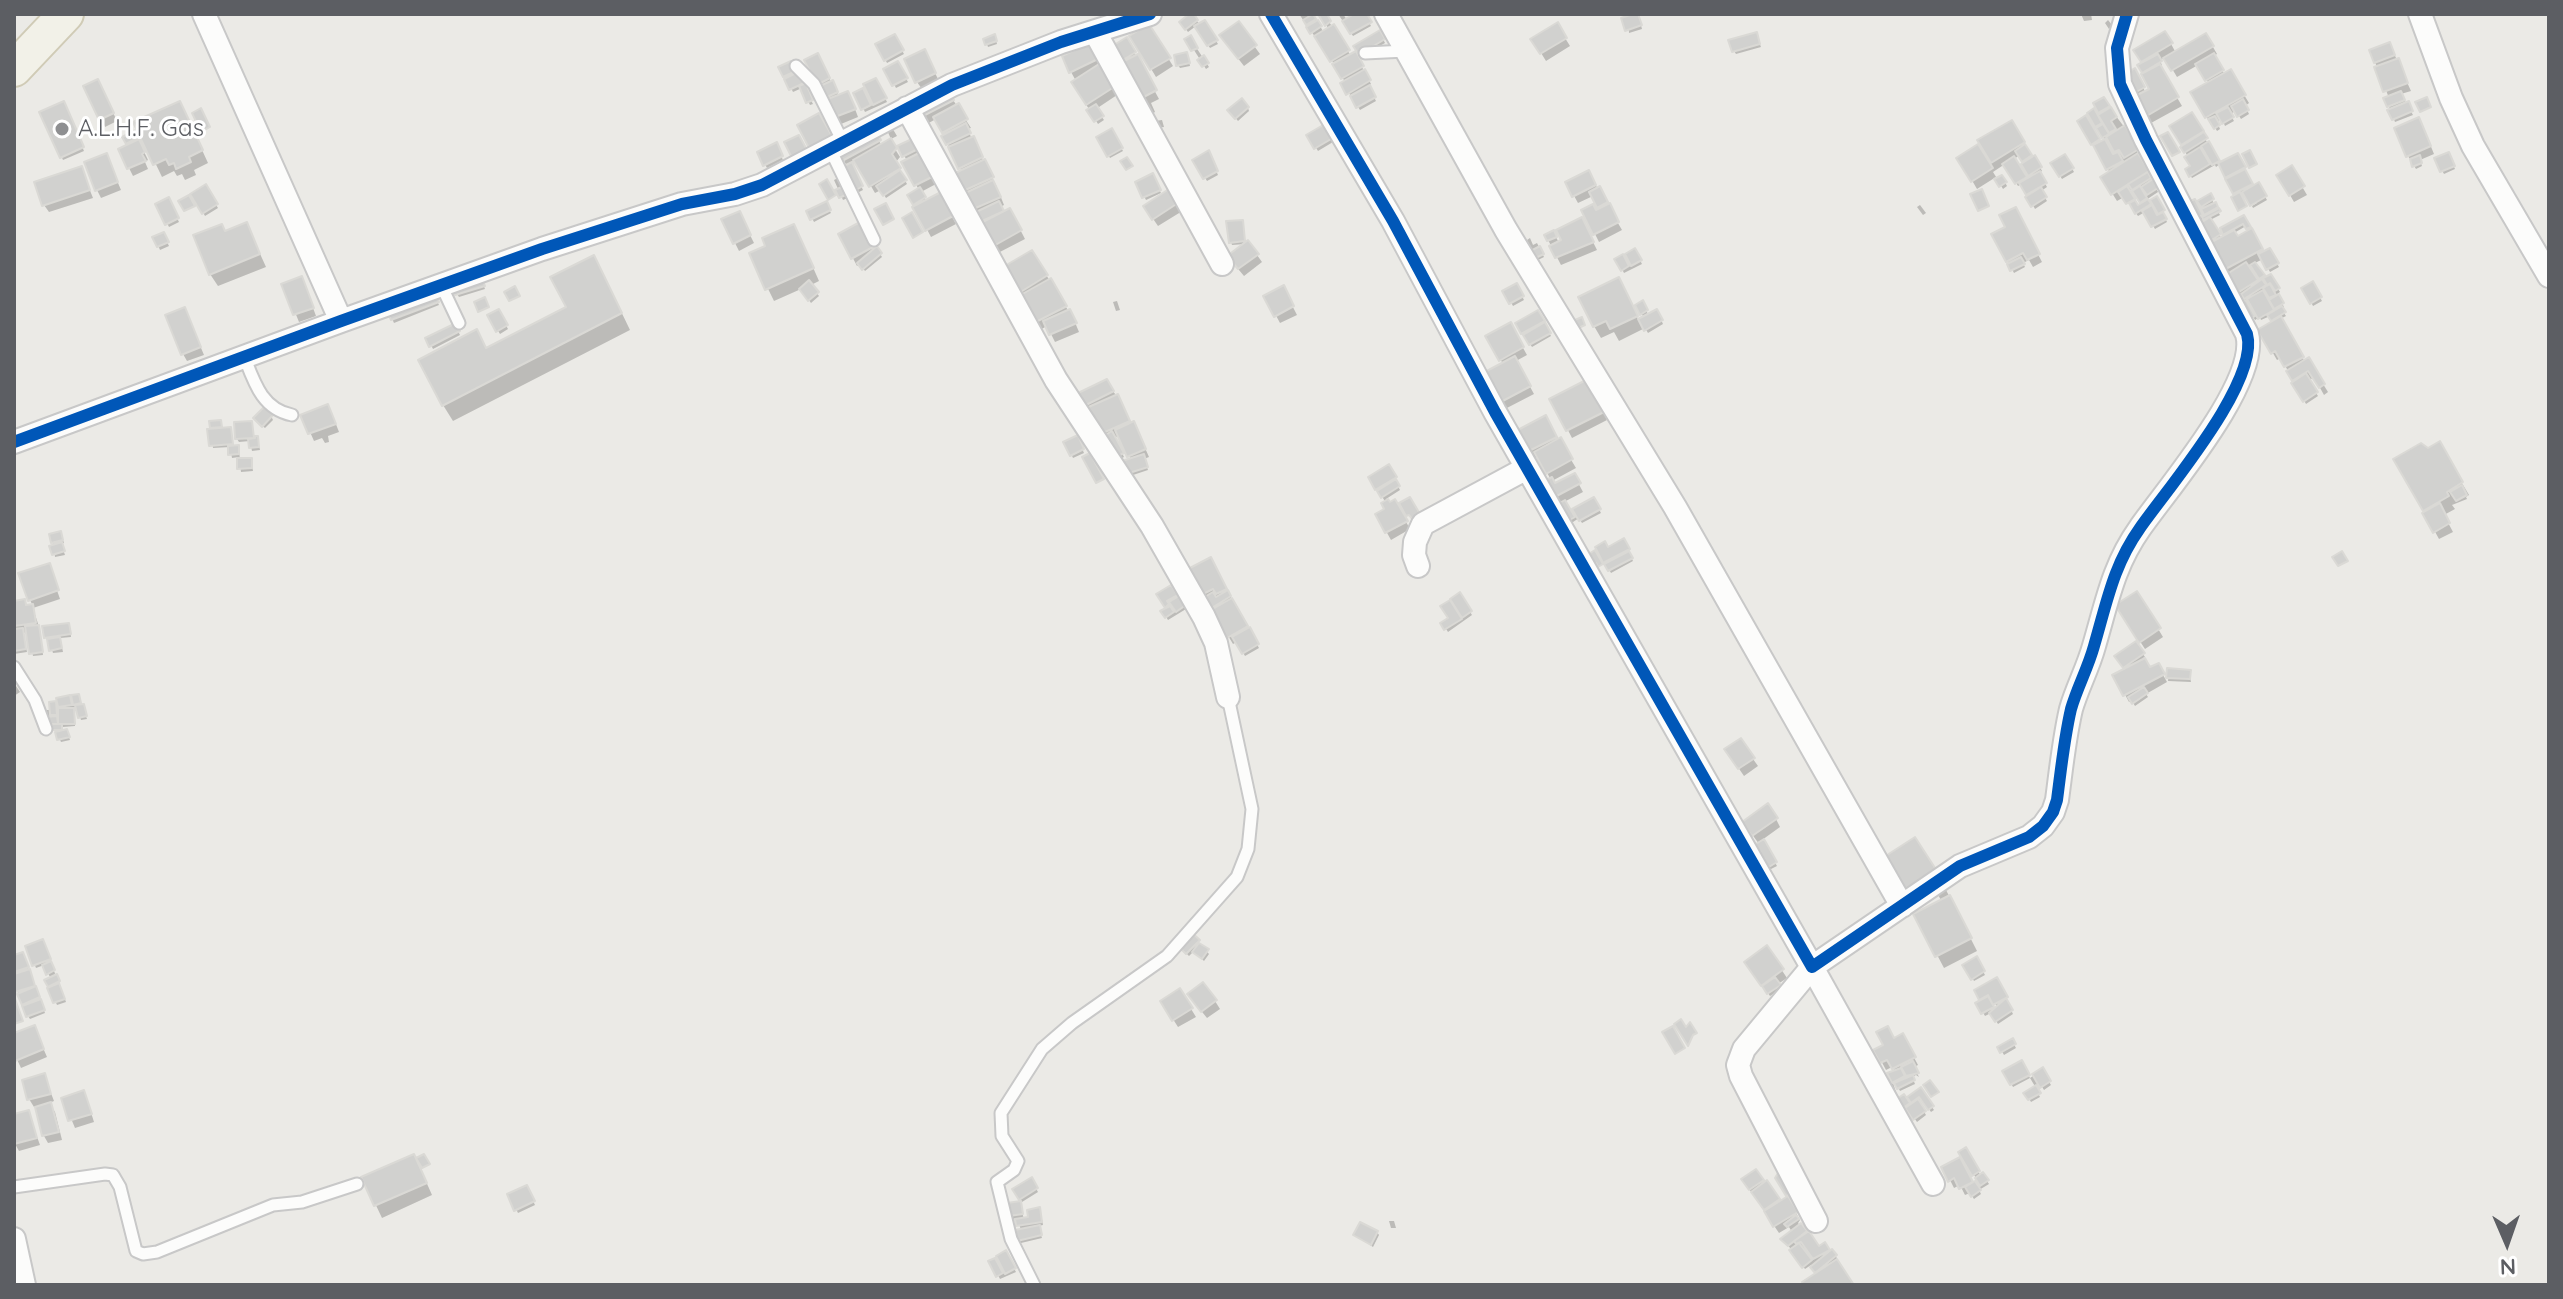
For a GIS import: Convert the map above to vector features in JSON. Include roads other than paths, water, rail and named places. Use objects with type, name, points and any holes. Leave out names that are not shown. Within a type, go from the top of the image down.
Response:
[{"type":"main road","points":[[14,69],[66,14]]},
{"type":"street","points":[[204,14],[341,321]]},
{"type":"street","points":[[14,442],[542,249],[682,204],[735,194],[762,185],[907,108],[975,76],[1150,14]]},
{"type":"street","points":[[1271,14],[1393,221],[1460,350],[1933,1184]]},
{"type":"street","points":[[1386,14],[1506,230],[1675,507],[1902,906]]},
{"type":"street","points":[[1816,1221],[1741,1076],[1738,1065],[1744,1049],[1812,967],[1960,866],[2029,837],[2043,826],[2053,812],[2072,708],[2091,657],[2110,583],[2119,561],[2212,428],[2247,364],[2250,351],[2247,334],[2120,84],[2117,48],[2127,14]]},
{"type":"street","points":[[2420,14],[2451,98],[2473,146],[2549,276]]},
{"type":"street","points":[[1095,32],[1222,264]]},
{"type":"street","points":[[907,108],[1056,380],[1152,526],[1204,617],[1216,643],[1228,697]]},
{"type":"street","points":[[1418,566],[1414,555],[1415,542],[1423,524],[1527,468]]},
{"type":"street","points":[[14,1239],[24,1285]]},
{"type":"lane","points":[[1365,53],[1406,51]]},
{"type":"lane","points":[[796,66],[814,84],[874,240]]},
{"type":"lane","points":[[441,285],[459,323]]},
{"type":"lane","points":[[244,356],[254,383],[269,406],[292,415]]},
{"type":"lane","points":[[14,667],[35,700],[46,729]]},
{"type":"lane","points":[[1034,1285],[1011,1239],[997,1182],[1014,1170],[1018,1161],[1002,1136],[1001,1113],[1042,1049],[1072,1023],[1167,956],[1237,877],[1248,849],[1252,809],[1228,697]]},
{"type":"lane","points":[[14,1187],[113,1175],[120,1187],[136,1251],[143,1254],[157,1252],[273,1205],[302,1202],[357,1184]]},
{"type":"place","name":"A.L.H.F. Gas","points":[[62,129]]}]
